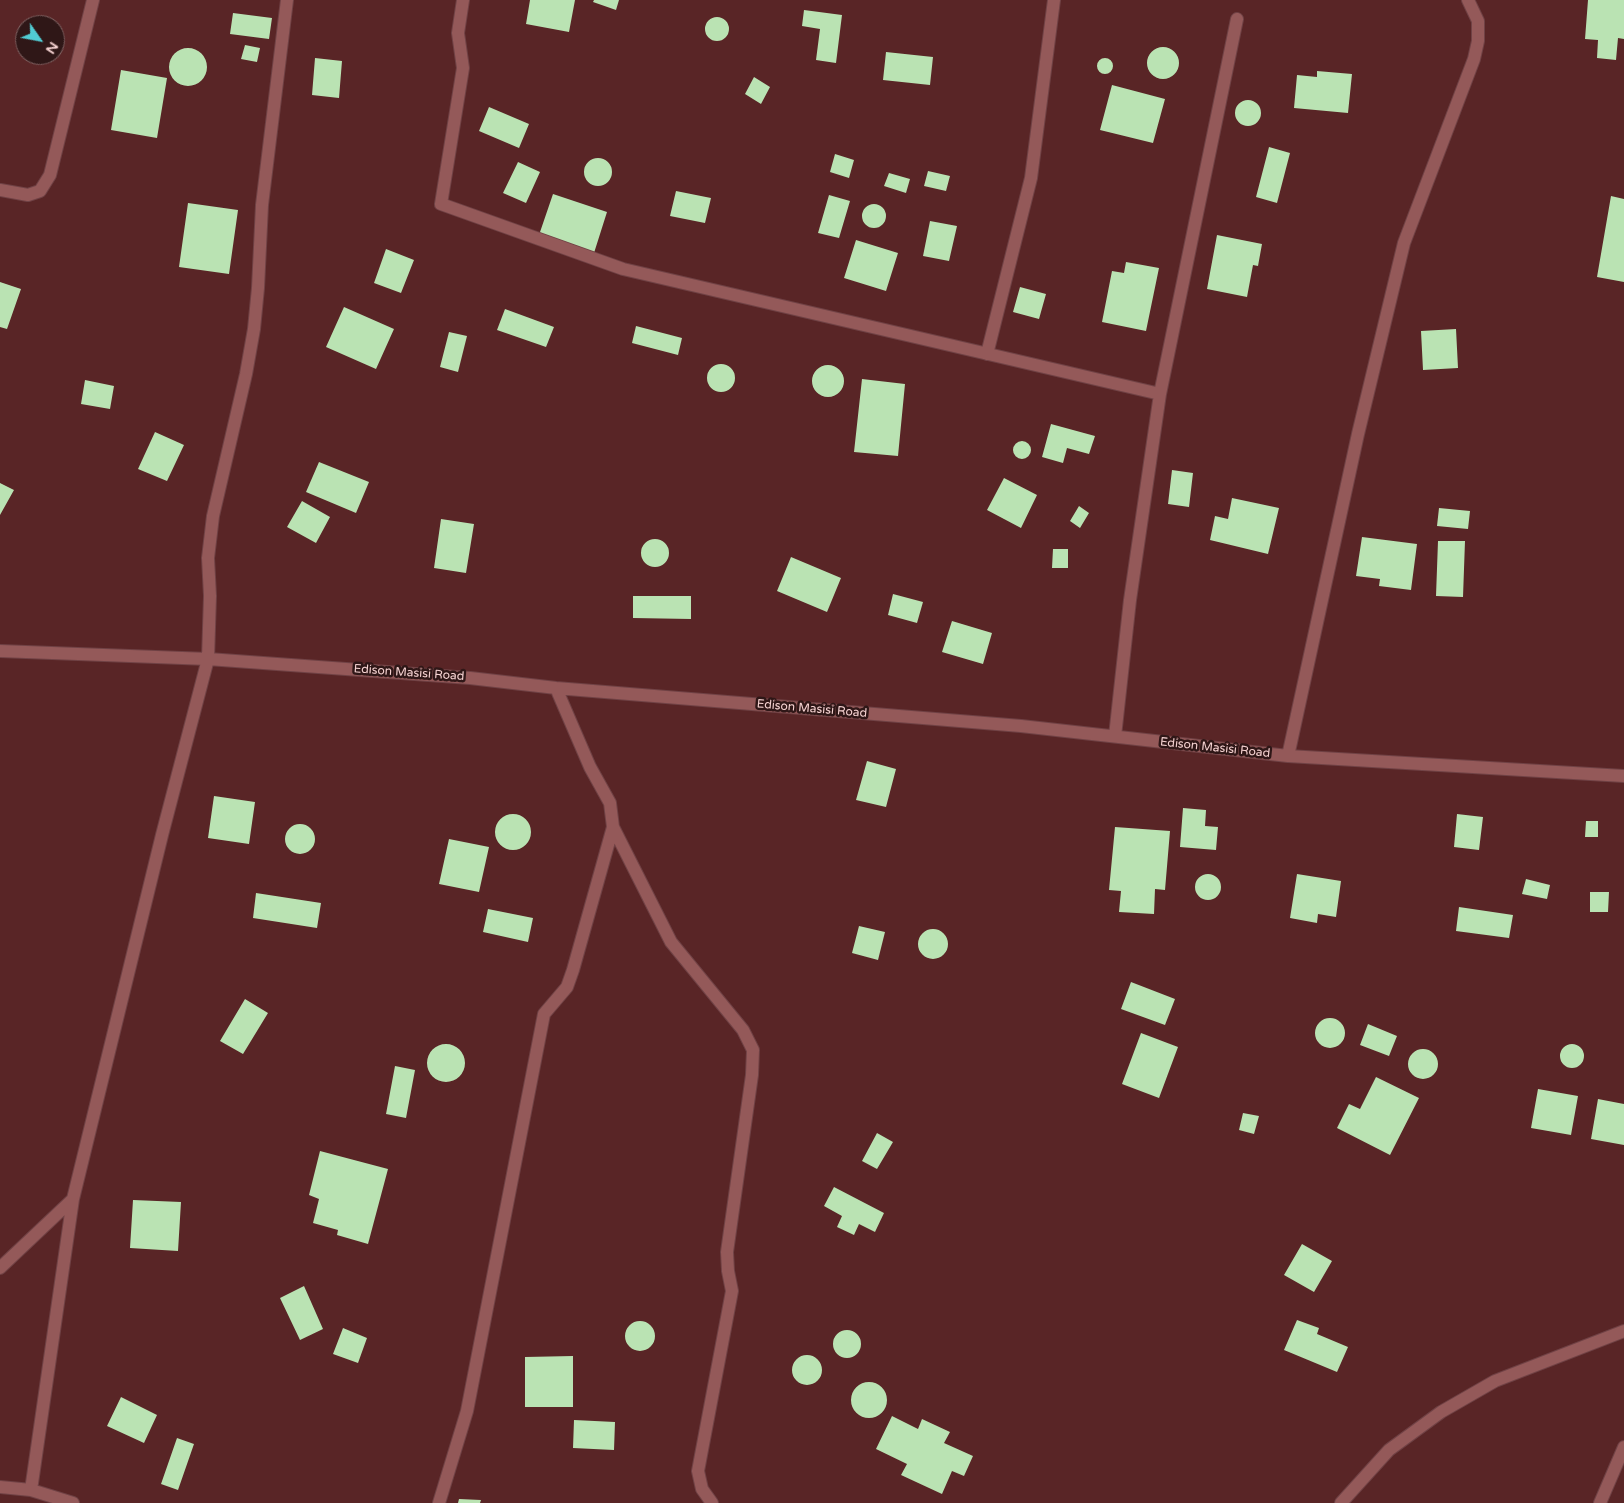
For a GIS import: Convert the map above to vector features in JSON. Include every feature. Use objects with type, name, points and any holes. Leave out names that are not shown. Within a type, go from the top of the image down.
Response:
[{"type":"street","points":[[0,190],[28,195],[40,191],[50,175],[93,0]]},
{"type":"street","points":[[31,1490],[73,1199],[162,835],[208,659],[210,596],[208,558],[213,516],[246,374],[254,329],[262,205],[287,0]]},
{"type":"street","points":[[463,0],[458,33],[462,68],[441,204],[623,269],[1160,394]]},
{"type":"street","points":[[987,354],[1031,178],[1054,0]]},
{"type":"street","points":[[1288,756],[1358,434],[1404,242],[1474,59],[1478,41],[1478,21],[1468,0]]},
{"type":"street","points":[[1115,736],[1130,600],[1160,394],[1236,19]]},
{"type":"street","name":"Edison Masisi Road","points":[[0,651],[208,659],[470,678],[556,688],[1011,726],[1288,756],[1624,776]]},
{"type":"street","points":[[556,688],[590,767],[610,803],[613,827],[671,942],[744,1030],[753,1050],[752,1075],[727,1252],[732,1291],[698,1471],[702,1489],[712,1503]]},
{"type":"street","points":[[439,1503],[467,1412],[544,1014],[567,987],[574,970],[613,827]]},
{"type":"street","points":[[0,1268],[73,1199]]},
{"type":"street","points":[[1341,1503],[1389,1450],[1441,1412],[1495,1381],[1624,1331]]},
{"type":"street","points":[[1600,1503],[1624,1447]]},
{"type":"street","points":[[0,1487],[31,1490],[73,1503]]},
{"type":"building","points":[[530,0],[575,0],[569,32],[526,24]]},
{"type":"building","points":[[594,0],[619,0],[616,10],[593,2]]},
{"type":"building","points":[[1588,0],[1624,0],[1624,39],[1618,38],[1616,60],[1597,58],[1598,40],[1585,39]]},
{"type":"building","points":[[804,10],[842,15],[836,63],[816,60],[820,29],[802,26]]},
{"type":"building","points":[[233,13],[272,18],[269,39],[230,34]]},
{"type":"building","points":[[717,17],[722,18],[728,24],[728,34],[722,40],[717,41],[712,40],[706,34],[705,29],[706,24],[712,18]]},
{"type":"building","points":[[245,45],[260,48],[257,62],[241,59]]},
{"type":"building","points":[[1163,47],[1174,52],[1179,63],[1174,74],[1163,79],[1152,74],[1147,63],[1152,52]]},
{"type":"building","points":[[188,48],[201,54],[207,67],[201,80],[188,86],[175,80],[169,67],[175,54]]},
{"type":"building","points":[[886,52],[933,57],[930,85],[883,80]]},
{"type":"building","points":[[315,58],[342,61],[339,98],[312,95]]},
{"type":"building","points":[[1102,58],[1108,58],[1113,63],[1111,72],[1102,74],[1097,69],[1097,63]]},
{"type":"building","points":[[121,70],[167,78],[157,138],[111,130]]},
{"type":"building","points":[[1317,71],[1352,74],[1348,113],[1294,108],[1297,75],[1317,77]]},
{"type":"building","points":[[754,77],[770,87],[761,104],[745,94]]},
{"type":"building","points":[[1112,85],[1165,99],[1153,143],[1100,130]]},
{"type":"building","points":[[1248,100],[1257,104],[1261,113],[1257,122],[1248,126],[1239,122],[1235,113],[1239,104]]},
{"type":"building","points":[[489,107],[529,124],[519,148],[479,131]]},
{"type":"building","points":[[1269,147],[1290,153],[1277,203],[1256,197]]},
{"type":"building","points":[[835,154],[854,160],[849,178],[830,172]]},
{"type":"building","points":[[598,158],[608,162],[612,172],[608,182],[598,186],[588,182],[584,172],[588,162]]},
{"type":"building","points":[[518,162],[540,172],[526,203],[503,193]]},
{"type":"building","points":[[928,171],[950,176],[946,191],[924,186]]},
{"type":"building","points":[[889,173],[910,179],[906,193],[884,186]]},
{"type":"building","points":[[676,191],[711,198],[705,223],[670,216]]},
{"type":"building","points":[[553,194],[607,212],[594,253],[539,235]]},
{"type":"building","points":[[829,195],[850,201],[839,238],[818,233]]},
{"type":"building","points":[[1611,196],[1624,199],[1624,282],[1597,277]]},
{"type":"building","points":[[188,203],[238,210],[229,274],[179,267]]},
{"type":"building","points":[[874,204],[883,207],[886,216],[883,225],[874,228],[865,225],[862,216],[865,207]]},
{"type":"building","points":[[930,221],[957,226],[949,261],[923,256]]},
{"type":"building","points":[[1217,235],[1262,244],[1258,266],[1253,265],[1247,297],[1207,289]]},
{"type":"building","points":[[856,240],[898,253],[886,291],[844,278]]},
{"type":"building","points":[[386,249],[414,260],[401,293],[374,283]]},
{"type":"building","points":[[1126,262],[1159,268],[1146,331],[1102,322],[1112,271],[1124,273]]},
{"type":"building","points":[[0,282],[21,289],[7,329],[0,327]]},
{"type":"building","points":[[1020,287],[1046,294],[1039,319],[1013,312]]},
{"type":"building","points":[[344,307],[394,329],[376,369],[326,347]]},
{"type":"building","points":[[505,309],[554,327],[546,347],[497,330]]},
{"type":"building","points":[[636,326],[682,338],[678,355],[632,343]]},
{"type":"building","points":[[1456,329],[1458,368],[1423,370],[1421,331]]},
{"type":"building","points":[[449,332],[467,336],[458,372],[440,367]]},
{"type":"building","points":[[721,364],[731,368],[735,378],[731,388],[721,392],[711,388],[707,378],[711,368]]},
{"type":"building","points":[[828,365],[840,369],[844,381],[840,393],[828,397],[816,393],[812,381],[816,369]]},
{"type":"building","points":[[862,379],[905,384],[898,456],[854,452]]},
{"type":"building","points":[[85,380],[114,386],[110,409],[81,404]]},
{"type":"building","points":[[1051,424],[1095,436],[1089,454],[1067,448],[1063,463],[1042,457]]},
{"type":"building","points":[[155,432],[184,445],[167,481],[138,469]]},
{"type":"building","points":[[1018,441],[1026,441],[1031,446],[1029,457],[1018,459],[1013,454],[1013,446]]},
{"type":"building","points":[[319,462],[369,482],[356,513],[306,492]]},
{"type":"building","points":[[1172,470],[1193,473],[1189,507],[1168,504]]},
{"type":"building","points":[[1004,478],[1037,495],[1021,528],[987,510]]},
{"type":"building","points":[[0,483],[14,490],[0,515]]},
{"type":"building","points":[[1232,498],[1279,508],[1268,554],[1210,540],[1215,516],[1228,519]]},
{"type":"building","points":[[302,501],[330,517],[316,543],[287,527]]},
{"type":"building","points":[[1079,506],[1089,513],[1080,528],[1070,521]]},
{"type":"building","points":[[1439,508],[1470,511],[1468,529],[1437,526]]},
{"type":"building","points":[[441,519],[474,524],[466,573],[434,568]]},
{"type":"building","points":[[1362,537],[1417,544],[1411,590],[1379,586],[1380,579],[1356,576]]},
{"type":"building","points":[[655,539],[665,543],[669,553],[665,563],[655,567],[645,563],[641,553],[645,543]]},
{"type":"building","points":[[1438,541],[1465,541],[1463,597],[1436,596]]},
{"type":"building","points":[[1053,549],[1068,549],[1068,568],[1052,568]]},
{"type":"building","points":[[791,557],[841,578],[827,612],[777,591]]},
{"type":"building","points":[[893,594],[923,602],[917,623],[888,615]]},
{"type":"building","points":[[633,596],[691,596],[691,619],[633,618]]},
{"type":"building","points":[[952,621],[992,633],[983,664],[942,652]]},
{"type":"building","points":[[867,761],[896,769],[886,807],[856,800]]},
{"type":"building","points":[[214,796],[255,802],[249,844],[208,838]]},
{"type":"building","points":[[1183,808],[1206,810],[1205,826],[1218,827],[1216,850],[1180,847]]},
{"type":"building","points":[[513,814],[520,815],[526,819],[530,825],[530,839],[526,845],[520,849],[513,850],[506,849],[500,845],[496,839],[495,832],[496,825],[500,819],[506,815]]},
{"type":"building","points":[[1457,814],[1483,817],[1479,850],[1454,847]]},
{"type":"building","points":[[1586,821],[1598,821],[1598,837],[1585,837]]},
{"type":"building","points":[[300,824],[310,829],[315,839],[310,849],[300,854],[290,849],[285,839],[290,829]]},
{"type":"building","points":[[1115,827],[1170,831],[1165,890],[1155,889],[1154,914],[1119,912],[1121,891],[1109,890]]},
{"type":"building","points":[[449,839],[489,847],[479,892],[439,884]]},
{"type":"building","points":[[1208,874],[1217,878],[1221,887],[1217,896],[1208,900],[1199,896],[1195,887],[1199,878]]},
{"type":"building","points":[[1297,874],[1341,881],[1336,917],[1318,914],[1317,923],[1290,918]]},
{"type":"building","points":[[1526,879],[1550,885],[1547,899],[1522,894]]},
{"type":"building","points":[[1590,892],[1609,892],[1608,912],[1590,912]]},
{"type":"building","points":[[256,893],[321,903],[317,928],[253,918]]},
{"type":"building","points":[[1459,907],[1513,915],[1509,938],[1456,931]]},
{"type":"building","points":[[488,909],[533,918],[528,942],[483,932]]},
{"type":"building","points":[[859,926],[885,932],[878,960],[852,953]]},
{"type":"building","points":[[933,929],[939,930],[947,938],[947,950],[939,958],[933,959],[927,958],[919,950],[918,944],[919,938],[927,930]]},
{"type":"building","points":[[1131,982],[1175,999],[1165,1025],[1121,1009]]},
{"type":"building","points":[[245,999],[268,1013],[243,1054],[220,1041]]},
{"type":"building","points":[[1330,1018],[1341,1022],[1345,1033],[1341,1044],[1330,1048],[1319,1044],[1315,1033],[1319,1022]]},
{"type":"building","points":[[1368,1024],[1397,1036],[1389,1056],[1360,1045]]},
{"type":"building","points":[[1141,1033],[1178,1047],[1159,1098],[1122,1084]]},
{"type":"building","points":[[446,1044],[459,1050],[465,1063],[459,1076],[446,1082],[433,1076],[427,1063],[433,1050]]},
{"type":"building","points":[[1572,1044],[1581,1047],[1584,1056],[1581,1065],[1572,1068],[1563,1065],[1560,1056],[1563,1047]]},
{"type":"building","points":[[1423,1049],[1433,1054],[1438,1064],[1433,1074],[1423,1079],[1413,1074],[1408,1064],[1413,1054]]},
{"type":"building","points":[[395,1066],[415,1070],[406,1118],[386,1114]]},
{"type":"building","points":[[1376,1077],[1419,1098],[1390,1155],[1337,1128],[1349,1104],[1360,1109]]},
{"type":"building","points":[[1538,1089],[1578,1096],[1571,1135],[1531,1128]]},
{"type":"building","points":[[1598,1099],[1624,1104],[1624,1145],[1591,1139]]},
{"type":"building","points":[[1243,1113],[1259,1116],[1254,1134],[1239,1130]]},
{"type":"building","points":[[877,1133],[893,1142],[877,1169],[862,1161]]},
{"type":"building","points":[[320,1151],[388,1169],[368,1244],[337,1235],[338,1230],[313,1223],[319,1199],[309,1195]]},
{"type":"building","points":[[834,1187],[884,1213],[875,1232],[859,1224],[854,1235],[837,1227],[842,1216],[824,1206]]},
{"type":"building","points":[[133,1200],[181,1202],[178,1251],[130,1248]]},
{"type":"building","points":[[1302,1244],[1332,1261],[1314,1292],[1284,1275]]},
{"type":"building","points":[[304,1286],[323,1329],[300,1340],[280,1298]]},
{"type":"building","points":[[1297,1320],[1319,1328],[1317,1334],[1348,1347],[1337,1372],[1284,1350]]},
{"type":"building","points":[[640,1321],[651,1325],[655,1336],[651,1347],[640,1351],[629,1347],[625,1336],[629,1325]]},
{"type":"building","points":[[343,1328],[367,1338],[358,1363],[333,1354]]},
{"type":"building","points":[[847,1330],[857,1334],[861,1344],[857,1354],[847,1358],[837,1354],[833,1344],[837,1334]]},
{"type":"building","points":[[807,1355],[813,1356],[821,1364],[821,1376],[813,1384],[807,1385],[801,1384],[793,1376],[792,1370],[793,1364],[801,1356]]},
{"type":"building","points":[[573,1356],[573,1407],[525,1407],[525,1357]]},
{"type":"building","points":[[869,1382],[876,1383],[882,1387],[886,1393],[886,1407],[882,1413],[876,1417],[869,1418],[862,1417],[856,1413],[852,1407],[851,1400],[852,1393],[856,1387],[862,1383]]},
{"type":"building","points":[[121,1397],[157,1415],[144,1443],[107,1426]]},
{"type":"building","points":[[892,1416],[918,1429],[922,1419],[950,1432],[944,1443],[973,1456],[964,1476],[952,1471],[942,1494],[901,1475],[907,1464],[876,1449]]},
{"type":"building","points":[[574,1420],[615,1422],[614,1450],[573,1448]]},
{"type":"building","points":[[177,1438],[194,1444],[178,1490],[161,1484]]},
{"type":"building","points":[[459,1499],[481,1500],[480,1503],[458,1503]]}]
